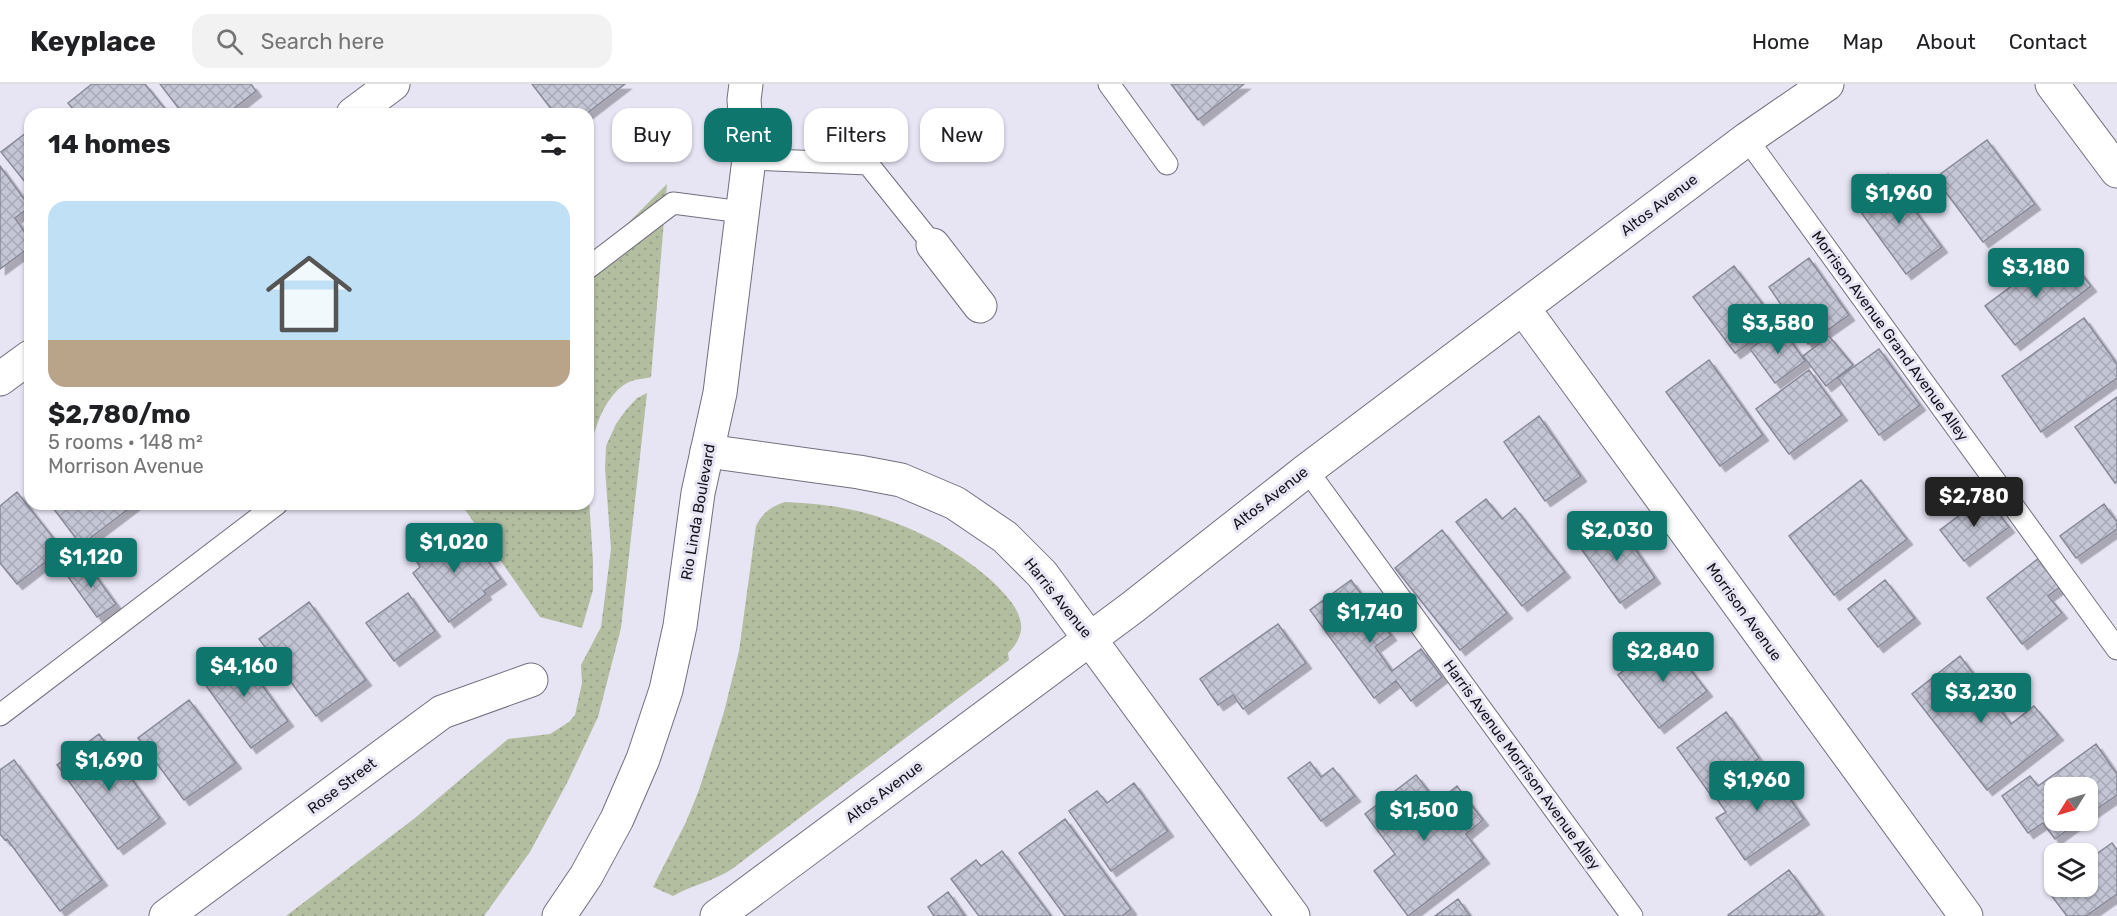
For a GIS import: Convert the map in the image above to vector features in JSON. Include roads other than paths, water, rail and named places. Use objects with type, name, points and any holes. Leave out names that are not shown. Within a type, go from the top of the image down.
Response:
[{"type":"street","points":[[361,108],[393,84]]},
{"type":"street","name":"Rio Linda Boulevard","points":[[745,108],[746,84]]},
{"type":"street","name":"Altos Avenue","points":[[717,916],[1090,638],[1306,470],[1747,139],[1827,84]]},
{"type":"street","points":[[2052,84],[2117,171]]},
{"type":"street","name":"Rio Linda Boulevard","points":[[559,916],[586,876],[617,819],[643,759],[666,690],[680,626],[698,493],[720,393],[749,162]]},
{"type":"street","points":[[933,245],[980,306]]},
{"type":"street","name":"Morrison Avenue","points":[[1523,308],[1966,916]]},
{"type":"street","points":[[0,379],[24,361]]},
{"type":"street","name":"Harris Avenue","points":[[708,451],[901,480],[955,503],[1005,537],[1042,574],[1293,916]]},
{"type":"street","name":"Rose Street","points":[[166,916],[442,712],[531,680]]},
{"type":"lane","points":[[1109,84],[1167,164]]},
{"type":"lane","name":"Morrison Avenue Grand Avenue Alley","points":[[1747,139],[2117,649]]},
{"type":"lane","points":[[792,161],[868,164],[933,245]]},
{"type":"lane","points":[[594,263],[673,203],[742,212]]},
{"type":"lane","name":"Harris Avenue Morrison Avenue Alley","points":[[1306,470],[1632,916]]},
{"type":"lane","points":[[0,715],[269,510]]}]
